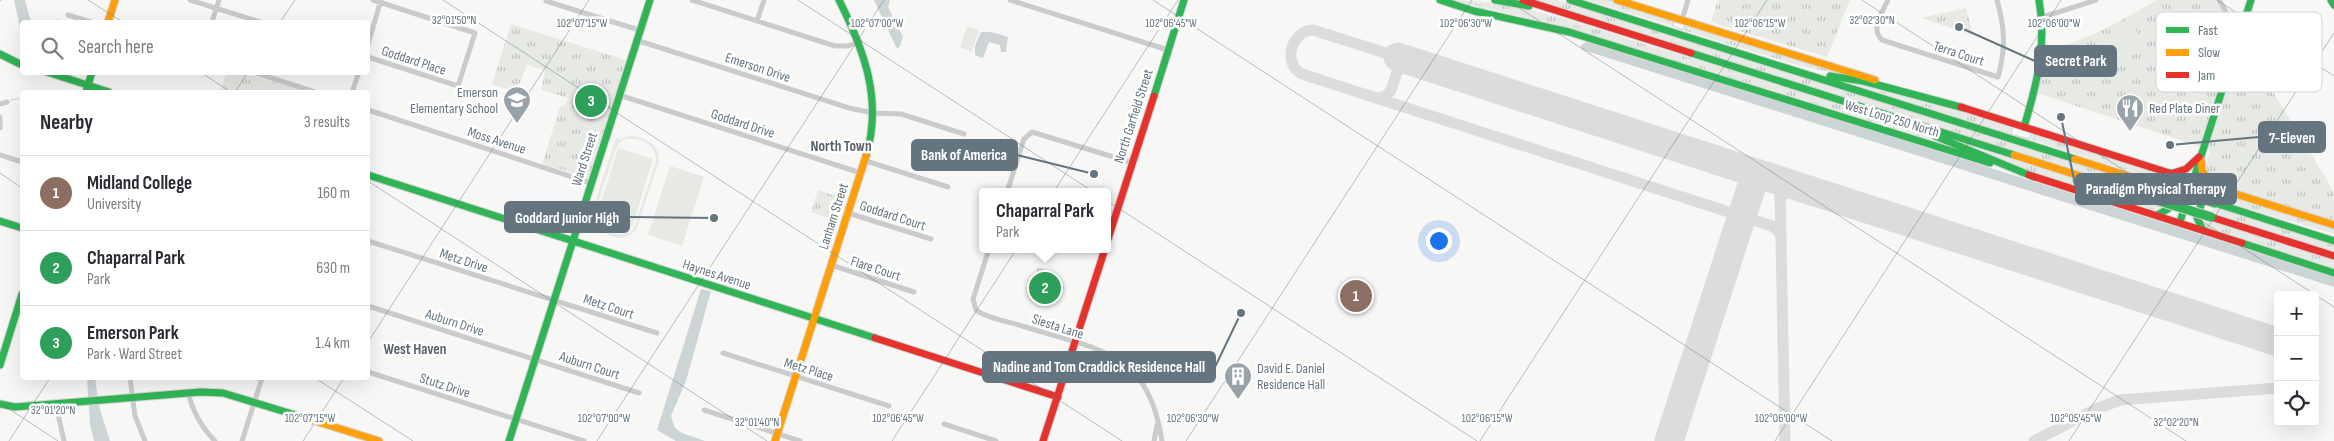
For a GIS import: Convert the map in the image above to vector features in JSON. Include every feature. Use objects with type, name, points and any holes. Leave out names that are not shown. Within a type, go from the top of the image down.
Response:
[{"type":"main road","points":[[109,20],[115,0]]},
{"type":"main road","name":"Ward Street","points":[[510,441],[650,0]]},
{"type":"main road","name":"Lanham Street","points":[[776,437],[866,160],[870,142],[873,113],[872,82],[868,63],[860,41],[839,0]]},
{"type":"main road","name":"North Garfield Street","points":[[1111,230],[1184,0]]},
{"type":"main road","name":"West Loop 250 North","points":[[1440,0],[1474,11],[1569,32],[2180,222],[2334,273]]},
{"type":"main road","points":[[1495,0],[1555,10]]},
{"type":"main road","points":[[1523,0],[2334,256]]},
{"type":"main road","points":[[1570,0],[2334,241]]},
{"type":"main road","points":[[1617,0],[2334,225]]},
{"type":"main road","points":[[2024,127],[2043,62],[2045,40],[2039,0]]},
{"type":"main road","points":[[2247,12],[2251,0]]},
{"type":"main road","points":[[2331,0],[2334,6]]},
{"type":"main road","points":[[0,54],[20,64]]},
{"type":"main road","points":[[1802,72],[1863,81],[1964,108]]},
{"type":"main road","points":[[54,75],[87,89],[91,75]]},
{"type":"main road","points":[[2180,222],[2222,92]]},
{"type":"main road","points":[[1874,111],[2034,177]]},
{"type":"main road","points":[[2170,173],[2186,169],[2202,154]]},
{"type":"main road","points":[[2202,154],[2202,171],[2210,182],[2218,188]]},
{"type":"main road","points":[[2156,215],[2168,209],[2176,181],[2170,173]]},
{"type":"main road","name":"Haynes Avenue","points":[[370,176],[1058,397]]},
{"type":"main road","points":[[2203,230],[2198,218],[2205,194],[2211,189],[2218,188]]},
{"type":"main road","points":[[0,221],[20,227]]},
{"type":"main road","points":[[1042,441],[1058,397],[1103,253]]},
{"type":"main road","points":[[0,365],[2,349],[20,300]]},
{"type":"main road","points":[[0,404],[15,407],[56,405],[188,393],[223,393],[378,441]]},
{"type":"street","points":[[190,0],[254,20]]},
{"type":"street","points":[[213,20],[219,0]]},
{"type":"street","points":[[370,37],[381,1],[373,0]]},
{"type":"street","points":[[692,0],[707,2],[757,21],[835,46],[848,46],[860,41]]},
{"type":"street","points":[[757,21],[764,0]]},
{"type":"street","points":[[1010,0],[1168,50]]},
{"type":"street","points":[[1682,20],[1688,0]]},
{"type":"street","name":"Terra Court","points":[[1888,0],[1876,28],[1876,35],[1882,40],[1998,77],[2004,55],[2004,24],[1997,0]]},
{"type":"street","points":[[2043,17],[2096,0]]},
{"type":"street","points":[[2219,0],[2226,12]]},
{"type":"street","name":"Goddard Place","points":[[370,58],[458,86],[475,33],[381,1]]},
{"type":"street","points":[[546,1],[639,30]]},
{"type":"street","points":[[68,15],[84,20]]},
{"type":"street","name":"Emerson Drive","points":[[636,40],[844,106],[873,113],[901,114],[964,134]]},
{"type":"street","points":[[262,75],[309,90]]},
{"type":"street","points":[[353,90],[358,75]]},
{"type":"street","name":"Goddard Drive","points":[[619,95],[861,173]]},
{"type":"street","points":[[0,104],[7,102]]},
{"type":"street","name":"Moss Avenue","points":[[370,111],[591,183]]},
{"type":"street","points":[[0,117],[0,128]]},
{"type":"street","points":[[1008,188],[1024,139],[1032,132],[1132,163]]},
{"type":"street","points":[[0,155],[20,161]]},
{"type":"street","points":[[866,160],[948,187]]},
{"type":"street","name":"Goddard Court","points":[[848,213],[931,239]]},
{"type":"street","name":"Metz Drive","points":[[370,241],[554,300]]},
{"type":"street","name":"Siesta Lane","points":[[988,253],[973,299],[973,306],[976,311],[1111,355],[1136,374],[1144,383],[1153,402],[1162,441]]},
{"type":"street","name":"Flare Court","points":[[831,265],[914,292]]},
{"type":"street","name":"Metz Court","points":[[554,300],[657,333]]},
{"type":"street","name":"Auburn Drive","points":[[370,307],[535,360]]},
{"type":"street","name":"Metz Place","points":[[723,353],[889,406]]},
{"type":"street","name":"Auburn Court","points":[[535,360],[639,393]]},
{"type":"street","name":"Stutz Drive","points":[[370,373],[584,441]]},
{"type":"street","points":[[130,380],[135,416],[145,441]]},
{"type":"street","points":[[242,441],[261,380]]},
{"type":"street","points":[[188,393],[193,412],[205,431],[215,441]]},
{"type":"street","points":[[56,405],[64,441]]},
{"type":"street","points":[[704,410],[776,437],[800,441]]},
{"type":"street","points":[[944,424],[996,441]]},
{"type":"street","name":"Siesta Lane","points":[[1154,441],[1157,424]]},
{"type":"green space","points":[[1451,0],[1505,5],[1559,17],[1805,94],[1875,117],[1944,143],[1566,27]]},
{"type":"green space","points":[[1532,0],[1558,0],[2162,190],[2160,197]]},
{"type":"green space","points":[[1587,0],[1608,0],[1674,20],[1673,26]]},
{"type":"green space","points":[[1718,0],[1850,0],[1827,57],[1711,22]]},
{"type":"green space","points":[[2156,0],[2217,0],[2224,12],[2156,12],[2156,92],[2273,92],[2334,192],[2334,222],[2216,184],[2207,172],[2210,150],[2037,93],[2048,51],[2078,41],[2129,16]]},
{"type":"green space","points":[[1966,8],[1973,35],[1921,18]]},
{"type":"green space","points":[[2133,21],[2140,42],[2121,54],[2113,33]]},
{"type":"green space","points":[[511,24],[629,61],[591,183],[587,177],[542,164],[560,107],[565,105],[568,98],[541,90],[545,70],[527,65],[516,92],[492,84]]},
{"type":"green space","points":[[1685,24],[1857,78],[1797,65],[1683,30]]},
{"type":"green space","points":[[967,26],[979,30],[972,52],[960,47]]},
{"type":"green space","points":[[226,75],[251,75],[299,90],[221,90]]},
{"type":"green space","points":[[1861,84],[1910,95],[2013,127],[2011,134],[1860,86]]},
{"type":"green space","points":[[2032,133],[2167,176],[2166,179],[2170,184],[2029,139]]},
{"type":"green space","points":[[630,136],[646,140],[654,146],[659,155],[659,161],[636,230],[623,238],[610,236],[590,218],[616,138]],"holes":[[[625,139],[642,141],[651,146],[656,155],[656,161],[634,228],[623,234],[610,233],[599,226],[594,214],[616,148],[620,142]]]},
{"type":"green space","points":[[1972,147],[2164,206],[2155,210],[2017,167]]},
{"type":"green space","points":[[618,148],[653,159],[632,227],[597,215]]},
{"type":"green space","points":[[670,166],[704,177],[682,246],[648,235]]},
{"type":"green space","points":[[818,190],[845,199],[838,221],[811,212]]},
{"type":"green space","points":[[2219,194],[2334,228],[2334,234],[2210,197]]},
{"type":"green space","points":[[2213,206],[2334,243],[2334,252],[2211,213]]},
{"type":"green space","points":[[2202,218],[2334,259],[2334,268],[2206,227],[2207,224]]},
{"type":"green space","points":[[1038,267],[1060,277],[1059,280],[1061,281],[1053,305],[1042,302],[1043,298],[1029,294]]},
{"type":"shaded area","points":[[14,0],[25,0],[30,20],[20,20],[20,28]]},
{"type":"shaded area","points":[[874,0],[890,0],[888,7],[903,37],[899,48],[896,47]]},
{"type":"shaded area","points":[[981,32],[992,32],[1008,37],[1006,52],[1001,52],[1000,45],[989,42],[983,58],[975,55],[975,46]]},
{"type":"shaded area","points":[[1586,42],[1739,88],[2334,277],[2334,287],[1583,50],[1580,46]]},
{"type":"shaded area","points":[[701,289],[711,291],[686,381],[671,416],[675,428],[682,433],[705,441],[676,441],[657,430]]},
{"type":"shaded area","points":[[87,380],[95,380],[99,406],[110,441],[94,441],[90,425]]},
{"type":"waterway","points":[[1608,0],[1616,2]]},
{"type":"waterway","points":[[1481,8],[1485,9]]},
{"type":"waterway","points":[[1674,20],[1685,24],[1683,30],[1673,26],[1674,20]]},
{"type":"waterway","points":[[1575,26],[1579,27],[1577,31],[1574,29],[1575,26]]},
{"type":"waterway","points":[[1779,53],[1783,54],[1782,57],[1780,57],[1779,53]]},
{"type":"waterway","points":[[1674,60],[1681,62]]},
{"type":"waterway","points":[[1728,76],[1736,79]]},
{"type":"waterway","points":[[11,100],[20,98]]},
{"type":"waterway","points":[[1811,102],[1818,104]]},
{"type":"waterway","points":[[1870,117],[1871,117],[1872,121],[1868,120],[1870,117]]},
{"type":"waterway","points":[[2013,127],[2032,133],[2029,139],[2011,134],[2013,127]]},
{"type":"waterway","points":[[1978,134],[1980,134],[1979,136],[1977,136],[1978,134]]},
{"type":"waterway","points":[[2034,141],[2035,137]]},
{"type":"waterway","points":[[2067,183],[2071,184]]},
{"type":"waterway","points":[[2110,195],[2114,197]]},
{"type":"waterway","points":[[2207,224],[2208,225],[2206,226],[2205,225],[2207,224]]},
{"type":"waterway","points":[[2208,228],[2212,229]]},
{"type":"waterway","points":[[2223,233],[2227,234]]},
{"type":"taxiway","points":[[1398,57],[1313,30],[1299,36],[1292,48],[1291,56],[1292,63],[1302,74],[1772,226],[1781,236]]},
{"type":"taxiway","points":[[1378,98],[1390,92],[1400,68],[1405,64],[1414,62]]},
{"type":"taxiway","points":[[1770,177],[1777,183],[1780,191],[1785,441]]},
{"type":"taxiway","points":[[1752,185],[1759,178],[1770,177]]},
{"type":"taxiway","points":[[1780,200],[1787,190],[1797,186]]},
{"type":"taxiway","points":[[2034,441],[2096,409],[2120,400],[2274,388]]},
{"type":"runway","points":[[1398,57],[2274,341]]},
{"type":"runway","points":[[1669,441],[1752,185]]},
{"type":"traffic: fast","points":[[509,441],[650,0]]},
{"type":"traffic: fast","points":[[839,0],[863,57],[872,95],[871,135],[866,156]]},
{"type":"traffic: fast","points":[[1154,96],[1184,0]]},
{"type":"traffic: fast","points":[[1440,0],[1474,11],[1569,32],[1990,163]]},
{"type":"traffic: fast","points":[[1495,0],[1529,6]]},
{"type":"traffic: fast","points":[[1570,0],[2075,159]]},
{"type":"traffic: fast","points":[[2024,127],[2037,80],[2041,49],[2042,33],[2039,0]]},
{"type":"traffic: fast","points":[[2247,12],[2251,0]]},
{"type":"traffic: fast","points":[[2331,0],[2334,5]]},
{"type":"traffic: fast","points":[[1691,53],[2014,155]]},
{"type":"traffic: fast","points":[[0,54],[20,64]]},
{"type":"traffic: fast","points":[[56,75],[103,90]]},
{"type":"traffic: fast","points":[[87,90],[91,75]]},
{"type":"traffic: fast","points":[[1830,76],[1863,81],[1964,108]]},
{"type":"traffic: fast","points":[[2180,222],[2222,92]]},
{"type":"traffic: fast","points":[[1935,136],[2034,177]]},
{"type":"traffic: fast","points":[[2157,215],[2168,209],[2171,200],[2173,182],[2170,173]]},
{"type":"traffic: fast","points":[[370,176],[875,338]]},
{"type":"traffic: fast","points":[[2160,186],[2215,203]]},
{"type":"traffic: fast","points":[[2203,230],[2197,218],[2200,208],[2206,196],[2217,188]]},
{"type":"traffic: fast","points":[[2156,200],[2211,217]]},
{"type":"traffic: fast","points":[[2215,203],[2334,241]]},
{"type":"traffic: fast","points":[[0,221],[20,227]]},
{"type":"traffic: fast","points":[[2242,243],[2334,273]]},
{"type":"traffic: fast","points":[[0,365],[20,300]]},
{"type":"traffic: fast","points":[[0,404],[15,407],[201,392],[223,393],[312,420]]},
{"type":"traffic: slow","points":[[109,20],[115,0]]},
{"type":"traffic: slow","points":[[1617,0],[1875,80]]},
{"type":"traffic: slow","points":[[2014,155],[2156,200]]},
{"type":"traffic: slow","points":[[775,441],[866,156]]},
{"type":"traffic: slow","points":[[2075,159],[2160,186]]},
{"type":"traffic: slow","points":[[2201,160],[2202,171],[2213,185]]},
{"type":"traffic: slow","points":[[2182,177],[2334,225]]},
{"type":"traffic: slow","points":[[312,420],[379,441]]},
{"type":"traffic: jam","points":[[1523,0],[1691,53]]},
{"type":"traffic: jam","points":[[1111,230],[1154,96]]},
{"type":"traffic: jam","points":[[1961,107],[2182,177]]},
{"type":"traffic: jam","points":[[2173,173],[2186,169],[2199,157]]},
{"type":"traffic: jam","points":[[2029,175],[2242,243]]},
{"type":"traffic: jam","points":[[2211,217],[2334,256]]},
{"type":"traffic: jam","points":[[1043,441],[1104,253]]},
{"type":"traffic: jam","points":[[875,338],[1058,397]]},
{"type":"place","name":"Secret Park","points":[[1959,27]]},
{"type":"place","name":"Emerson Park","points":[[591,101]]},
{"type":"place","name":"Paradigm Physical Therapy","points":[[2061,117]]},
{"type":"place","name":"Emerson Elementary School","points":[[517,124]]},
{"type":"place","name":"Red Plate Diner","points":[[2130,132]]},
{"type":"place","name":"7-Eleven","points":[[2170,145]]},
{"type":"place","name":"Bank of America","points":[[1094,174]]},
{"type":"place","name":"Goddard Junior High","points":[[714,218]]},
{"type":"place","name":"Chaparral Park","points":[[1045,288]]},
{"type":"place","name":"Midland College","points":[[1356,296]]},
{"type":"place","name":"Nadine and Tom Craddick Residence Hall","points":[[1241,313]]},
{"type":"place","name":"David E. Daniel Residence Hall","points":[[1238,400]]},
{"type":"district","name":"North Town","points":[[841,146]]},
{"type":"district","name":"West Haven","points":[[415,349]]}]
